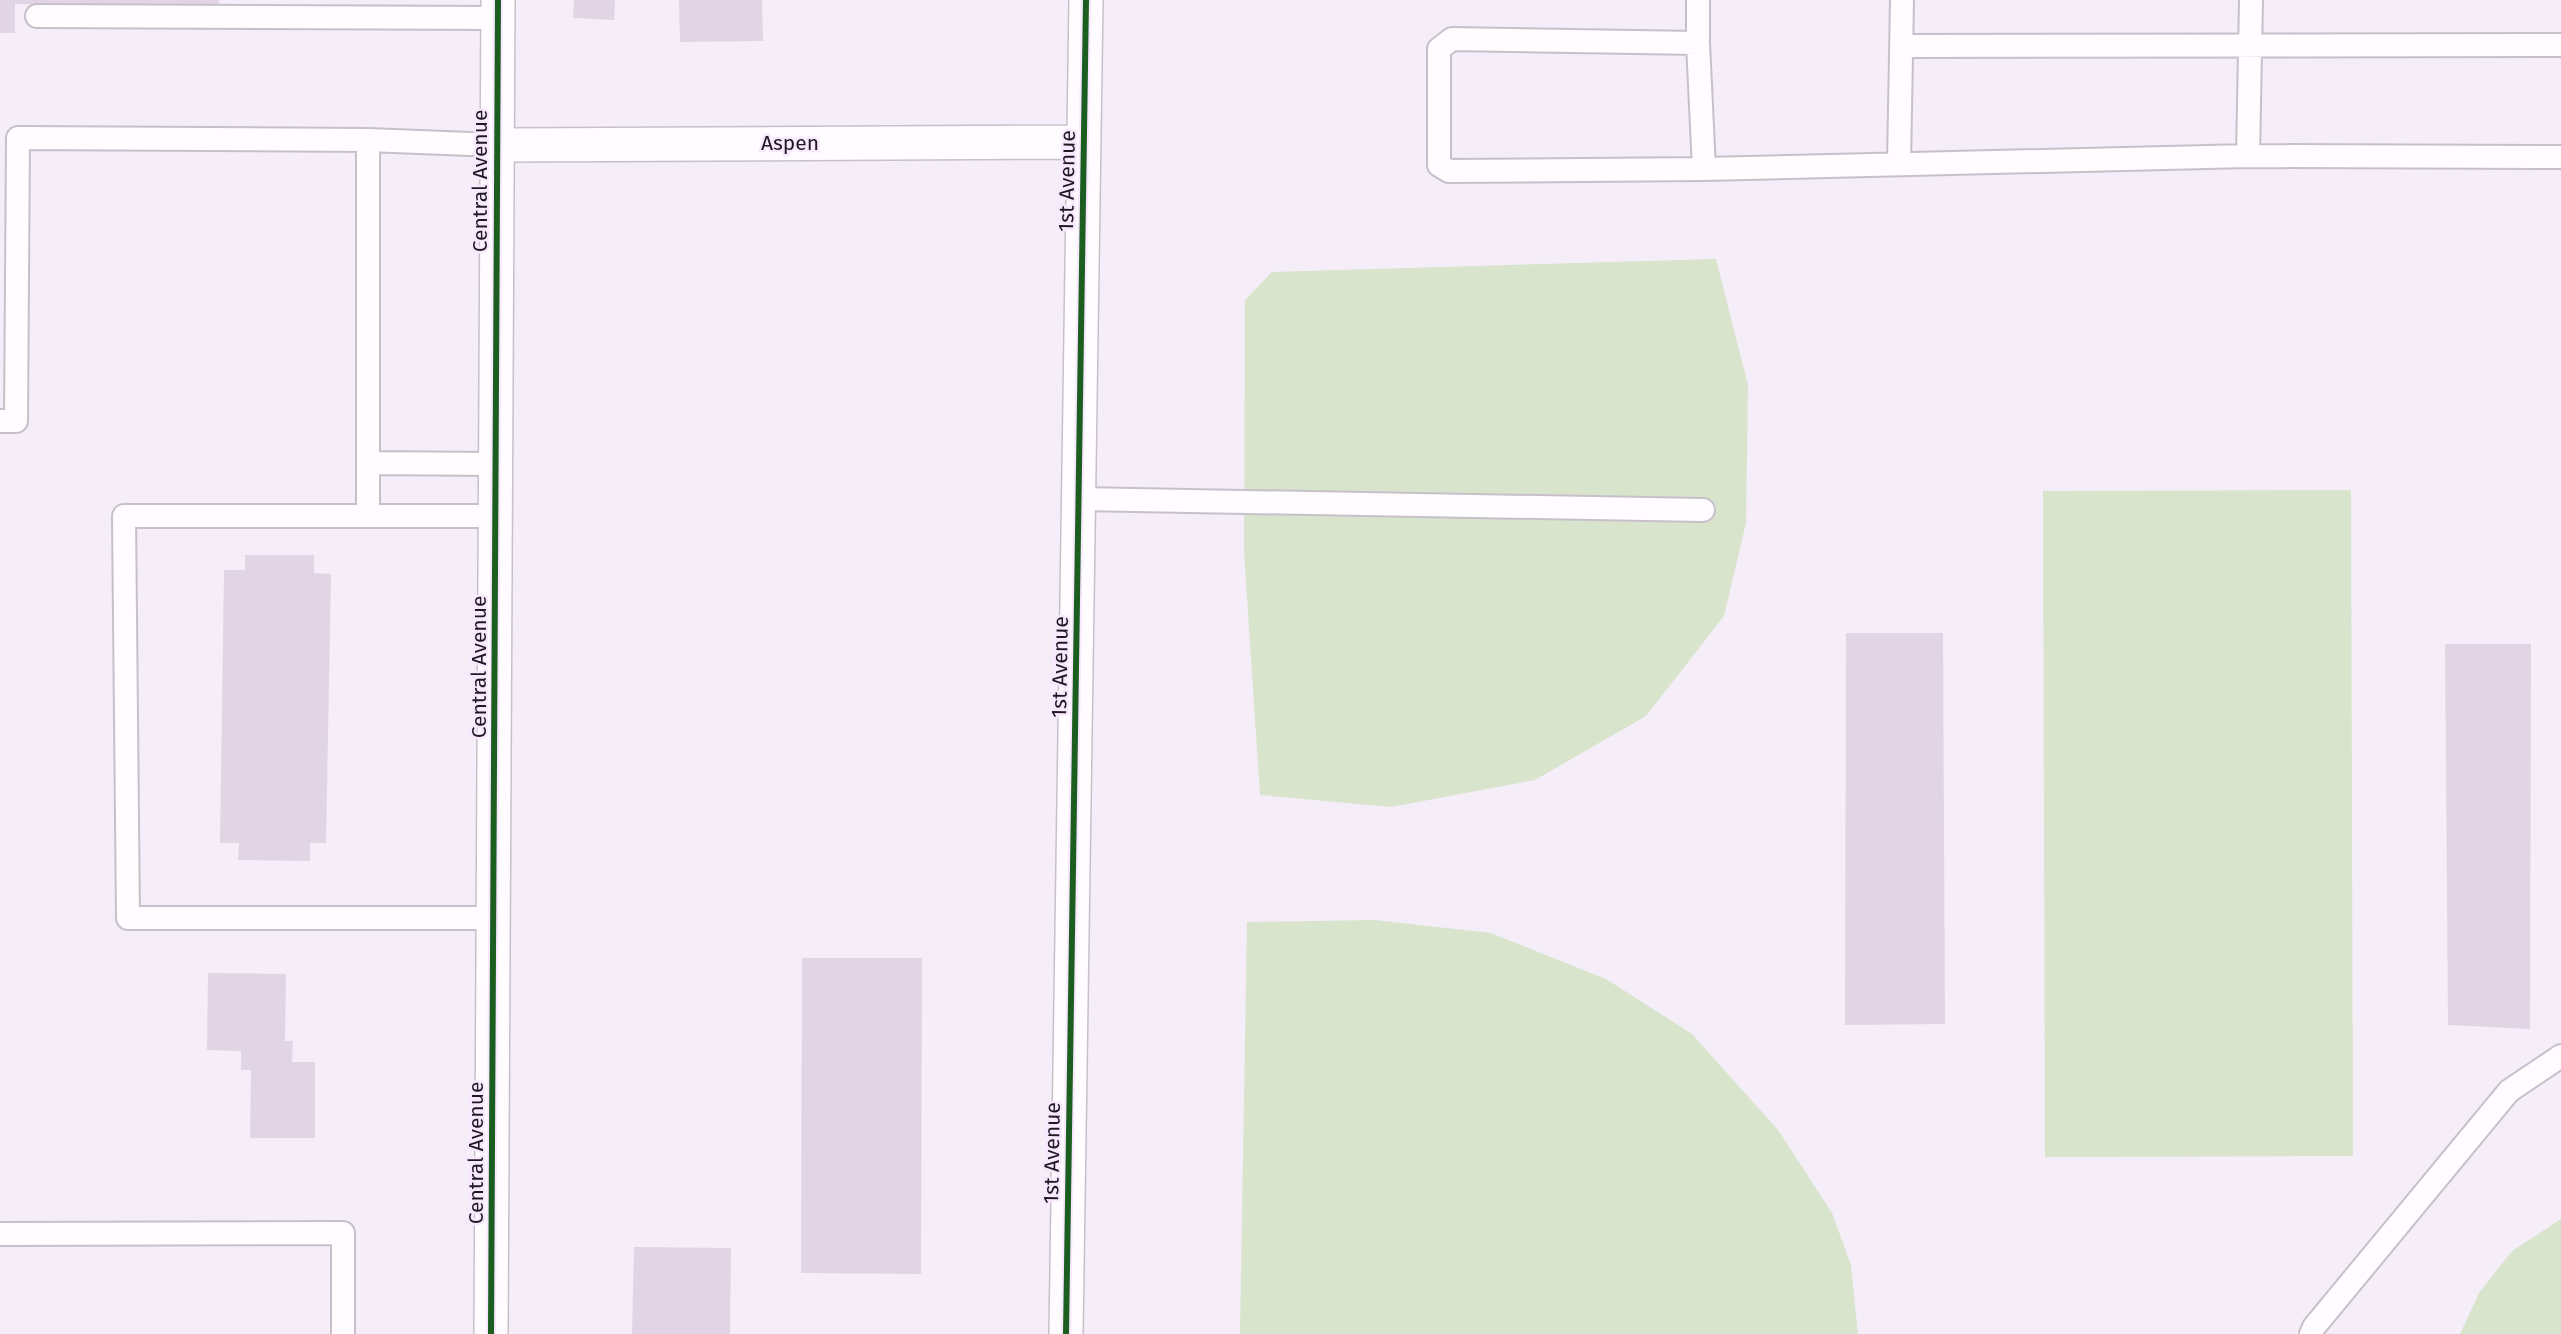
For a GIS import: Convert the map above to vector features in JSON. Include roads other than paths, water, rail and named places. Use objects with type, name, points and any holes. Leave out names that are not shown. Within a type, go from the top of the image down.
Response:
[{"type":"street","name":"1st Avenue","points":[[1066,1334],[1086,0]]},
{"type":"street","name":"Central Avenue","points":[[492,1334],[498,9]]},
{"type":"street","name":"Aspen","points":[[496,145],[1084,142]]},
{"type":"lane","points":[[1698,0],[1704,169]]},
{"type":"lane","points":[[1899,164],[1902,0]]},
{"type":"lane","points":[[2248,156],[2250,0]]},
{"type":"lane","points":[[37,16],[498,9]]},
{"type":"lane","points":[[1698,43],[1452,39],[1439,49],[1439,165],[1449,171],[1704,169],[2248,156],[2561,157]]},
{"type":"lane","points":[[1902,46],[2561,45]]},
{"type":"lane","points":[[0,422],[16,421],[18,138],[368,140],[496,145]]},
{"type":"lane","points":[[368,140],[368,514]]},
{"type":"lane","points":[[368,463],[496,464]]},
{"type":"lane","points":[[1078,498],[1703,510]]},
{"type":"lane","points":[[493,918],[128,918],[124,516],[368,514],[496,516]]},
{"type":"lane","points":[[2311,1334],[2314,1327],[2508,1091],[2561,1056]]},
{"type":"lane","points":[[0,1234],[343,1233],[343,1334]]}]
